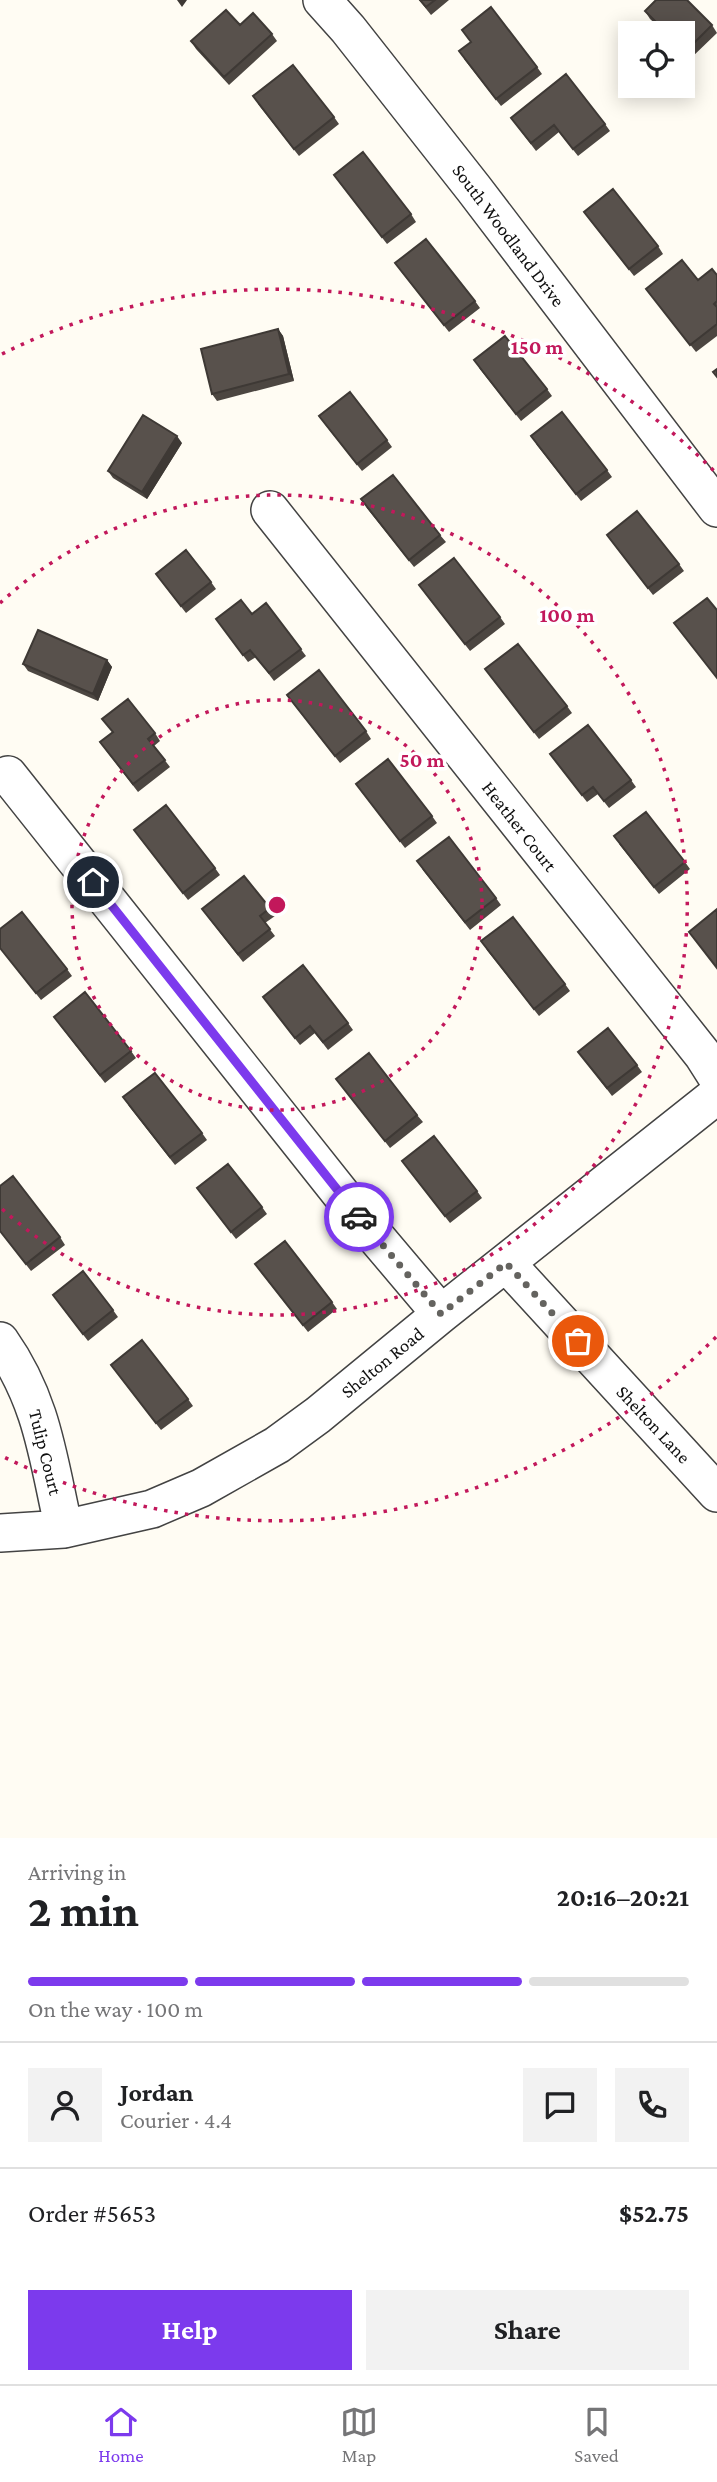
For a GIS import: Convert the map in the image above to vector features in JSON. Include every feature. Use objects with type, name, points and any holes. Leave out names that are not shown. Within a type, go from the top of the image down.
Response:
[{"type":"street","name":"South Woodland Drive","points":[[322,0],[474,189],[717,508]]},
{"type":"street","name":"Heather Court","points":[[270,510],[703,1055],[717,1077]]},
{"type":"street","points":[[8,775],[355,1212],[441,1314]]},
{"type":"street","name":"Shelton Road","points":[[0,1533],[64,1529],[152,1509],[201,1488],[251,1460],[318,1415],[717,1095]]},
{"type":"street","name":"Shelton Lane","points":[[506,1263],[717,1493]]},
{"type":"street","name":"Tulip Court","points":[[0,1341],[19,1371],[36,1407],[44,1431],[64,1529]]},
{"type":"building","points":[[420,0],[435,0],[426,7]]},
{"type":"building","points":[[656,0],[687,0],[712,25],[695,42],[695,21],[655,21],[645,11]]},
{"type":"building","points":[[491,7],[537,67],[496,99],[459,51],[471,42],[462,30]]},
{"type":"building","points":[[226,10],[240,25],[253,13],[272,34],[224,77],[191,41]]},
{"type":"building","points":[[293,65],[334,117],[294,149],[253,96]]},
{"type":"building","points":[[566,74],[605,124],[573,149],[554,125],[531,143],[511,118]]},
{"type":"building","points":[[363,152],[411,214],[382,237],[334,175]]},
{"type":"building","points":[[613,189],[658,246],[629,269],[584,212]]},
{"type":"building","points":[[426,239],[475,301],[444,325],[395,263]]},
{"type":"building","points":[[682,260],[698,280],[712,269],[717,275],[717,301],[714,304],[717,307],[717,324],[690,345],[646,289]]},
{"type":"building","points":[[278,329],[289,374],[212,394],[201,349]]},
{"type":"building","points":[[505,336],[547,389],[516,414],[474,360]]},
{"type":"building","points":[[350,392],[387,440],[357,464],[319,416]]},
{"type":"building","points":[[562,412],[607,470],[576,494],[531,436]]},
{"type":"building","points":[[143,415],[177,436],[142,492],[108,471]]},
{"type":"building","points":[[393,475],[440,535],[409,560],[361,499]]},
{"type":"building","points":[[637,511],[679,564],[648,588],[607,535]]},
{"type":"building","points":[[186,550],[211,582],[181,606],[156,574]]},
{"type":"building","points":[[454,558],[500,617],[465,644],[419,585]]},
{"type":"building","points":[[707,598],[717,610],[717,678],[674,623]]},
{"type":"building","points":[[241,600],[252,614],[266,603],[301,649],[269,673],[250,650],[243,655],[216,619]]},
{"type":"building","points":[[38,630],[107,660],[93,694],[23,664]]},
{"type":"building","points":[[518,644],[567,706],[534,732],[485,669]]},
{"type":"building","points":[[319,670],[366,731],[335,756],[287,695]]},
{"type":"building","points":[[128,699],[155,733],[148,739],[165,760],[133,784],[100,742],[113,732],[102,719]]},
{"type":"building","points":[[588,725],[631,780],[604,801],[593,787],[582,795],[550,754]]},
{"type":"building","points":[[388,759],[432,816],[400,841],[356,784]]},
{"type":"building","points":[[166,805],[215,868],[183,893],[134,830]]},
{"type":"building","points":[[646,812],[685,862],[654,887],[614,836]]},
{"type":"building","points":[[449,837],[496,898],[465,922],[417,861]]},
{"type":"building","points":[[244,876],[270,908],[260,916],[270,929],[238,954],[202,909]]},
{"type":"building","points":[[717,909],[717,968],[689,932]]},
{"type":"building","points":[[22,912],[67,969],[36,993],[0,948],[0,929]]},
{"type":"building","points":[[513,917],[565,984],[534,1009],[481,941]]},
{"type":"building","points":[[303,965],[348,1023],[323,1042],[310,1026],[295,1038],[263,997]]},
{"type":"building","points":[[85,992],[131,1051],[100,1075],[54,1017]]},
{"type":"building","points":[[608,1028],[637,1065],[607,1088],[578,1052]]},
{"type":"building","points":[[369,1053],[417,1115],[385,1141],[336,1079]]},
{"type":"building","points":[[155,1073],[202,1133],[170,1157],[123,1097]]},
{"type":"building","points":[[434,1136],[477,1191],[445,1216],[402,1161]]},
{"type":"building","points":[[228,1164],[262,1207],[231,1232],[197,1188]]},
{"type":"building","points":[[13,1176],[60,1237],[26,1264],[0,1231],[0,1186]]},
{"type":"building","points":[[285,1241],[332,1302],[303,1325],[255,1264]]},
{"type":"building","points":[[83,1271],[113,1310],[83,1334],[53,1295]]},
{"type":"building","points":[[142,1340],[188,1399],[156,1423],[111,1365]]},
{"type":"way so far","points":[[359,1217],[441,1314],[506,1263],[578,1341]]},
{"type":"route","points":[[93,882],[359,1217]]}]
